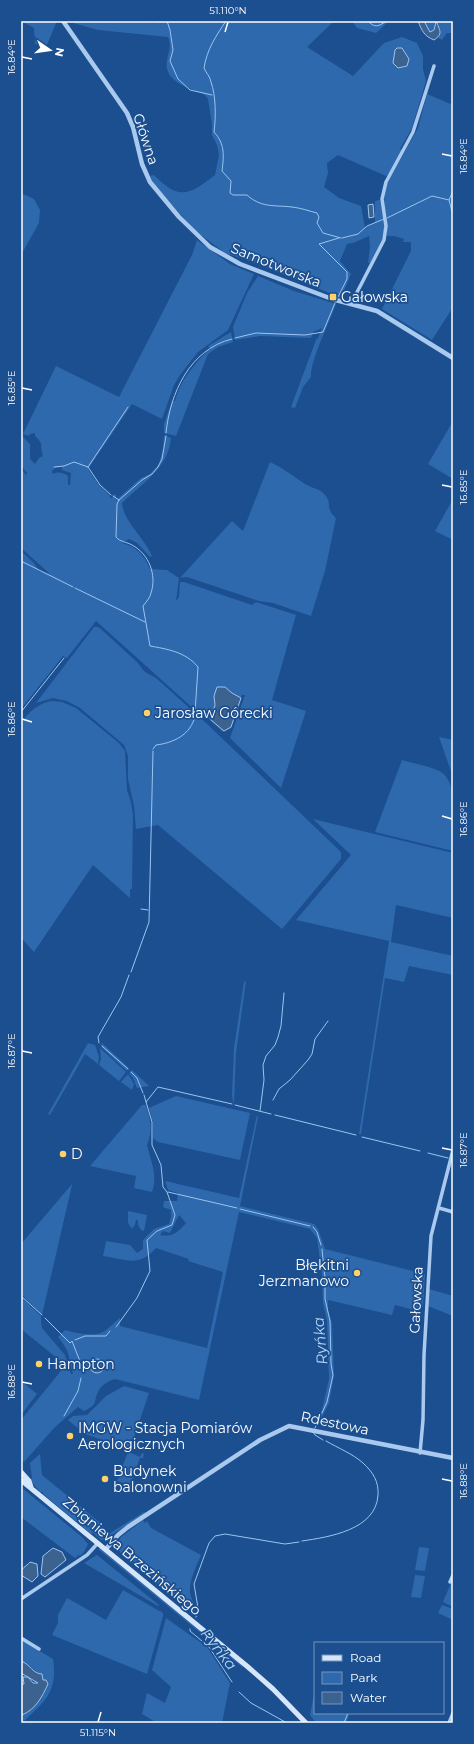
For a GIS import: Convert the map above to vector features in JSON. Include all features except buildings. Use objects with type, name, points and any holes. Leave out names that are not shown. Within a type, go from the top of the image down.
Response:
[{"type":"main road","name":"Zbigniewa Brzezińskiego","points":[[21,1472],[29,1481],[31,1488]]},
{"type":"main road","name":"Zbigniewa Brzezińskiego","points":[[21,1481],[106,1549],[254,1672],[306,1723]]},
{"type":"street","name":"Główna","points":[[64,21],[127,113],[133,126],[142,164],[152,186],[194,233],[220,253]]},
{"type":"street","points":[[351,304],[384,240],[386,226],[383,206],[383,191],[386,182],[413,132],[434,66]]},
{"type":"street","name":"Samotworska","points":[[220,253],[240,264],[321,295],[382,314],[453,358]]},
{"type":"street","name":"Gałowska","points":[[420,1453],[423,1429],[424,1365],[430,1242],[453,1150]]},
{"type":"street","points":[[439,1208],[453,1212]]},
{"type":"street","name":"Rdestowa","points":[[106,1549],[128,1528],[254,1444],[284,1427],[294,1425],[420,1453],[453,1458]]},
{"type":"street","points":[[21,1598],[87,1555],[98,1543]]},
{"type":"street","points":[[450,1582],[453,1575]]},
{"type":"street","points":[[21,1638],[39,1649]]},
{"type":"street","points":[[449,1723],[453,1713]]},
{"type":"green space","points":[[21,21],[57,21],[46,47],[35,44],[34,28]]},
{"type":"green space","points":[[66,21],[129,21],[155,23],[155,21],[334,21],[307,47],[353,76],[384,43],[402,37],[417,43],[423,56],[423,69],[426,81],[412,128],[388,175],[386,176],[338,155],[327,163],[328,173],[324,187],[339,198],[361,206],[365,228],[375,222],[375,201],[380,200],[385,223],[383,238],[370,263],[368,263],[370,247],[369,236],[347,244],[340,261],[351,274],[341,298],[332,296],[332,294],[256,263],[225,253],[193,229],[154,184],[150,176],[154,175],[170,189],[177,192],[191,191],[215,175],[219,155],[217,145],[212,135],[208,99],[205,95],[185,87],[173,79],[169,74],[167,68],[170,47],[168,37],[98,30]]},
{"type":"green space","points":[[352,21],[389,21],[376,33],[357,28]]},
{"type":"green space","points":[[424,21],[453,21],[453,33],[447,33],[442,40],[438,38],[440,35],[437,25],[435,26],[433,32],[430,32]]},
{"type":"green space","points":[[427,94],[453,105],[453,307],[432,340],[382,309],[411,251],[411,242],[403,242],[404,239],[394,236],[387,236],[387,219],[384,205],[385,187],[418,128]]},
{"type":"green space","points":[[21,193],[34,199],[40,210],[39,223],[21,255]]},
{"type":"green space","points":[[197,240],[230,264],[254,274],[228,330],[198,352],[180,375],[174,385],[162,419],[132,404],[88,469],[98,484],[110,496],[110,498],[112,498],[114,494],[116,495],[116,500],[141,478],[150,474],[159,464],[163,449],[164,435],[171,438],[169,449],[165,458],[153,475],[122,503],[126,516],[152,556],[150,557],[137,543],[129,539],[122,543],[136,549],[150,569],[167,570],[179,578],[176,601],[179,597],[180,582],[184,582],[252,605],[256,602],[296,615],[272,700],[306,711],[281,788],[230,738],[245,695],[242,695],[231,728],[223,732],[198,709],[195,710],[96,621],[67,658],[63,656],[21,709],[21,551],[33,562],[40,572],[50,574],[21,548],[21,469],[26,475],[27,473],[21,466],[21,438],[22,436],[30,444],[30,459],[35,464],[39,458],[43,456],[41,443],[35,436],[35,433],[30,434],[29,436],[23,434],[56,366],[119,397],[192,255]],"holes":[[[62,467],[62,470],[71,473],[70,485],[68,485],[68,476],[63,473],[53,474],[52,471],[55,468]],[[225,688],[240,699],[231,727],[222,729],[211,719],[215,705],[214,700]]]},
{"type":"green space","points":[[258,276],[294,291],[336,304],[317,351],[311,377],[303,387],[295,408],[291,407],[316,340],[322,328],[313,332],[311,338],[260,336],[235,340],[233,327],[247,293]]},
{"type":"green space","points":[[231,332],[233,342],[218,347],[208,354],[176,436],[164,433],[164,424],[172,401],[175,401],[180,387],[188,374],[207,351],[211,349],[208,346]]},
{"type":"green space","points":[[453,421],[453,479],[428,464]]},
{"type":"green space","points":[[270,462],[284,469],[308,486],[324,493],[328,499],[331,512],[336,518],[325,571],[311,616],[273,603],[259,601],[187,577],[180,578],[232,521],[243,531]]},
{"type":"green space","points":[[453,499],[453,540],[435,531]]},
{"type":"green space","points":[[94,627],[101,629],[137,662],[145,672],[156,678],[205,722],[341,852],[341,859],[282,929],[158,825],[136,829],[134,806],[128,779],[128,756],[124,745],[80,708],[67,701],[53,698],[36,703]]},
{"type":"green space","points":[[51,701],[62,702],[76,708],[119,743],[125,751],[127,790],[133,815],[132,889],[130,889],[130,898],[93,865],[34,952],[21,938],[21,723],[34,709]]},
{"type":"green space","points":[[439,737],[453,740],[453,778],[452,774]]},
{"type":"green space","points":[[402,760],[437,770],[447,778],[451,787],[454,808],[453,851],[375,832]]},
{"type":"green space","points":[[313,819],[453,853],[453,918],[396,905],[391,942],[453,956],[453,975],[409,966],[404,982],[385,978],[361,1134],[359,1134],[389,941],[296,920],[351,855]]},
{"type":"green space","points":[[246,981],[236,1053],[234,1103],[232,1095],[234,1048],[244,982]]},
{"type":"green space","points":[[88,1043],[95,1045],[99,1057],[98,1064],[85,1054],[50,1115],[48,1114]]},
{"type":"green space","points":[[102,1043],[129,1068],[127,1071],[101,1047]]},
{"type":"green space","points":[[100,1048],[126,1072],[119,1081],[99,1065],[101,1059]]},
{"type":"green space","points":[[132,1070],[149,1086],[137,1088],[129,1073]]},
{"type":"green space","points":[[128,1074],[134,1084],[132,1090],[121,1082]]},
{"type":"green space","points":[[176,1096],[250,1113],[240,1160],[158,1142],[153,1138],[153,1122],[149,1108]]},
{"type":"green space","points":[[142,1105],[146,1105],[151,1125],[147,1145],[154,1174],[154,1186],[152,1192],[134,1188],[136,1176],[90,1166]]},
{"type":"green space","points":[[257,1115],[258,1117],[240,1206],[314,1224],[318,1229],[325,1249],[425,1274],[423,1307],[418,1307],[418,1311],[395,1305],[392,1315],[328,1300],[328,1310],[332,1323],[334,1376],[329,1403],[318,1425],[313,1424],[322,1410],[329,1379],[327,1321],[323,1303],[322,1276],[317,1238],[310,1229],[239,1212],[199,1400],[115,1379],[112,1380],[101,1387],[94,1405],[84,1411],[78,1407],[55,1427],[24,1462],[21,1457],[21,1420],[60,1372],[62,1365],[58,1359],[21,1329],[21,1297],[41,1316],[42,1328],[65,1355],[71,1374],[73,1374],[68,1355],[65,1347],[58,1337],[65,1330],[84,1334],[99,1333],[105,1331],[120,1318],[120,1326],[207,1348],[223,1272],[188,1261],[189,1259],[156,1248],[144,1258],[138,1260],[131,1261],[103,1256],[106,1241],[130,1245],[137,1253],[143,1249],[143,1240],[154,1229],[169,1224],[171,1210],[163,1207],[164,1201],[177,1201],[178,1193],[168,1190],[165,1181],[239,1198]],"holes":[[[179,1215],[186,1223],[174,1234],[168,1236],[160,1235],[163,1231],[170,1233]]]},
{"type":"green space","points":[[72,1184],[42,1315],[21,1294],[21,1244]]},
{"type":"green space","points":[[128,1211],[147,1215],[144,1231],[141,1230],[138,1225],[138,1220],[136,1220],[132,1229],[128,1223]]},
{"type":"green space","points":[[429,1289],[453,1296],[453,1316],[428,1306]]},
{"type":"green space","points":[[21,1381],[37,1394],[21,1415]]},
{"type":"green space","points":[[124,1386],[149,1393],[129,1452],[140,1457],[142,1453],[144,1454],[143,1458],[140,1458],[130,1485],[117,1481],[129,1449],[85,1434],[68,1420],[73,1416],[87,1415],[106,1396]]},
{"type":"green space","points":[[40,1454],[42,1475],[103,1525],[99,1536],[102,1538],[144,1512],[146,1513],[104,1540],[101,1540],[93,1533],[91,1534],[43,1494],[43,1492],[40,1492],[30,1480],[32,1478],[30,1463]]},
{"type":"green space","points":[[22,1488],[82,1537],[88,1544],[80,1556],[77,1554],[78,1556],[75,1558],[21,1517]]},
{"type":"green space","points":[[143,1520],[145,1523],[147,1521],[151,1528],[201,1555],[190,1587],[194,1613],[123,1556],[118,1549],[115,1549],[121,1537]]},
{"type":"green space","points":[[419,1547],[429,1548],[425,1571],[415,1570]]},
{"type":"green space","points":[[101,1548],[241,1663],[242,1667],[98,1549]]},
{"type":"green space","points":[[97,1555],[159,1605],[158,1606],[84,1563]]},
{"type":"green space","points":[[415,1575],[425,1576],[421,1598],[411,1597]]},
{"type":"green space","points":[[453,1578],[453,1607],[443,1602]]},
{"type":"green space","points":[[123,1590],[163,1613],[147,1674],[52,1635],[58,1623],[58,1615],[67,1598],[106,1620]]},
{"type":"green space","points":[[442,1605],[453,1609],[453,1620],[438,1613]]},
{"type":"green space","points":[[166,1618],[207,1647],[230,1683],[222,1723],[157,1723],[142,1714],[147,1693],[165,1703],[171,1687],[152,1670]]},
{"type":"green space","points":[[21,1642],[25,1642],[53,1659],[54,1671],[53,1681],[48,1696],[22,1723],[21,1712],[23,1715],[35,1706],[48,1684],[43,1680],[43,1676],[21,1661]]},
{"type":"green space","points":[[314,1694],[314,1714],[350,1714],[346,1723],[316,1723],[310,1715]]},
{"type":"water","points":[[418,21],[424,21],[430,32],[434,30],[436,22],[440,30],[439,36],[434,40],[428,37],[422,30]]},
{"type":"water","points":[[397,48],[402,48],[409,59],[407,66],[398,68],[393,63],[395,50]]},
{"type":"water","points":[[373,204],[374,217],[369,218],[368,205]]},
{"type":"water","points":[[217,687],[225,687],[241,698],[231,727],[224,731],[211,720],[215,705],[214,696]]},
{"type":"water","points":[[97,1359],[102,1361],[104,1366],[102,1371],[97,1373],[92,1371],[90,1366],[92,1361]]},
{"type":"water","points":[[53,1548],[62,1552],[66,1560],[45,1577],[41,1574],[43,1556]]},
{"type":"water","points":[[30,1562],[37,1564],[38,1576],[32,1582],[21,1575],[23,1569]]},
{"type":"water","points":[[21,1661],[39,1674],[42,1674],[43,1680],[46,1680],[48,1684],[35,1706],[22,1715],[21,1684],[24,1684],[23,1677],[28,1677],[21,1673]],"holes":[[[28,1677],[38,1683],[33,1683]]]},
{"type":"waterway","points":[[167,21],[173,50],[170,61],[178,79],[190,90],[212,95]]},
{"type":"waterway","points":[[226,21],[215,37],[205,61],[204,68],[210,78],[213,88],[215,107],[214,132],[218,136],[222,145],[222,171],[231,181],[230,193],[233,195],[247,195],[263,204],[295,207],[317,213],[319,217],[317,223],[323,233],[341,238]]},
{"type":"waterway","points":[[368,21],[374,26],[381,25],[386,21]]},
{"type":"waterway","points":[[453,191],[449,200],[453,215]]},
{"type":"waterway","points":[[387,218],[432,196],[449,200]]},
{"type":"waterway","points":[[342,238],[358,234],[367,226],[384,219]]},
{"type":"waterway","points":[[338,297],[347,279],[347,272],[319,244],[339,238]]},
{"type":"waterway","points":[[235,338],[256,333],[305,335],[323,332],[335,303]]},
{"type":"waterway","points":[[166,433],[172,403],[185,375],[205,352],[217,344],[232,339]]},
{"type":"waterway","points":[[88,467],[128,407]]},
{"type":"waterway","points":[[166,436],[162,459],[158,467],[152,474],[142,480],[119,500],[117,504],[116,537],[138,549],[147,559],[152,572],[153,586],[150,597],[143,606],[150,646],[176,652],[188,658],[198,667],[195,713]]},
{"type":"waterway","points":[[54,467],[64,466],[74,462],[88,467],[100,485],[111,495]]},
{"type":"waterway","points":[[113,496],[119,500]]},
{"type":"waterway","points":[[21,561],[73,587]]},
{"type":"waterway","points":[[75,588],[145,622]]},
{"type":"waterway","points":[[21,712],[64,658]]},
{"type":"waterway","points":[[153,749],[156,745],[169,742],[180,737],[190,728],[195,716]]},
{"type":"waterway","points":[[131,972],[149,922],[153,751]]},
{"type":"waterway","points":[[141,909],[148,910]]},
{"type":"waterway","points":[[99,1043],[98,1037],[121,997],[129,975]]},
{"type":"waterway","points":[[260,1111],[264,1080],[263,1065],[266,1056],[275,1045],[278,1037],[281,1026],[284,993]]},
{"type":"waterway","points":[[273,1100],[279,1089],[290,1080],[308,1060],[312,1054],[315,1039],[328,1021]]},
{"type":"waterway","points":[[102,1046],[128,1069]]},
{"type":"waterway","points":[[131,1072],[137,1078],[143,1093]]},
{"type":"waterway","points":[[146,1102],[158,1087],[232,1104]]},
{"type":"waterway","points":[[116,1327],[137,1298],[150,1271],[147,1240],[157,1231],[172,1225],[175,1215],[167,1192],[163,1187],[161,1165],[152,1145],[152,1122],[144,1095]]},
{"type":"waterway","points":[[235,1105],[271,1114]]},
{"type":"waterway","points":[[275,1115],[356,1135]]},
{"type":"waterway","points":[[362,1137],[420,1151]]},
{"type":"waterway","points":[[428,1153],[448,1158]]},
{"type":"waterway","name":"Ryńka","points":[[168,1192],[237,1208]]},
{"type":"waterway","name":"Ryńka","points":[[240,1209],[310,1226]]},
{"type":"waterway","name":"Ryńka","points":[[313,1227],[317,1232],[321,1245]]},
{"type":"waterway","name":"Ryńka","points":[[315,1428],[327,1402],[333,1375],[331,1364],[330,1321],[325,1299],[325,1278],[322,1249]]},
{"type":"waterway","points":[[21,1296],[42,1315]]},
{"type":"waterway","points":[[45,1318],[70,1343],[72,1341],[83,1369]]},
{"type":"waterway","points":[[75,1340],[85,1336],[106,1336],[110,1331]]},
{"type":"waterway","points":[[64,1416],[78,1391],[81,1378]]},
{"type":"waterway","name":"Ryńka","points":[[313,1432],[323,1440]]},
{"type":"waterway","name":"Ryńka","points":[[302,1541],[337,1534],[360,1524],[369,1516],[375,1507],[378,1495],[375,1478],[370,1470],[355,1457],[326,1441]]},
{"type":"waterway","name":"Ryńka","points":[[196,1617],[198,1608],[194,1584],[209,1543],[215,1536],[225,1534],[285,1544],[299,1542]]},
{"type":"waterway","name":"Ryńka","points":[[190,1629],[190,1631],[209,1647],[232,1682]]},
{"type":"waterway","name":"Ryńka","points":[[239,1692],[251,1703],[287,1723]]},
{"type":"waterway","points":[[344,1723],[348,1714]]},
{"type":"place","name":"Gałowska","points":[[333,297]]},
{"type":"place","name":"Jarosław Górecki","points":[[147,713]]},
{"type":"place","name":"D","points":[[63,1154]]},
{"type":"place","name":"Błękitni Jerzmanowo","points":[[357,1273]]},
{"type":"place","name":"Hampton","points":[[39,1364]]},
{"type":"place","name":"IMGW - Stacja Pomiarów Aerologicznych","points":[[70,1436]]},
{"type":"place","name":"Budynek balonowni","points":[[105,1479]]}]
